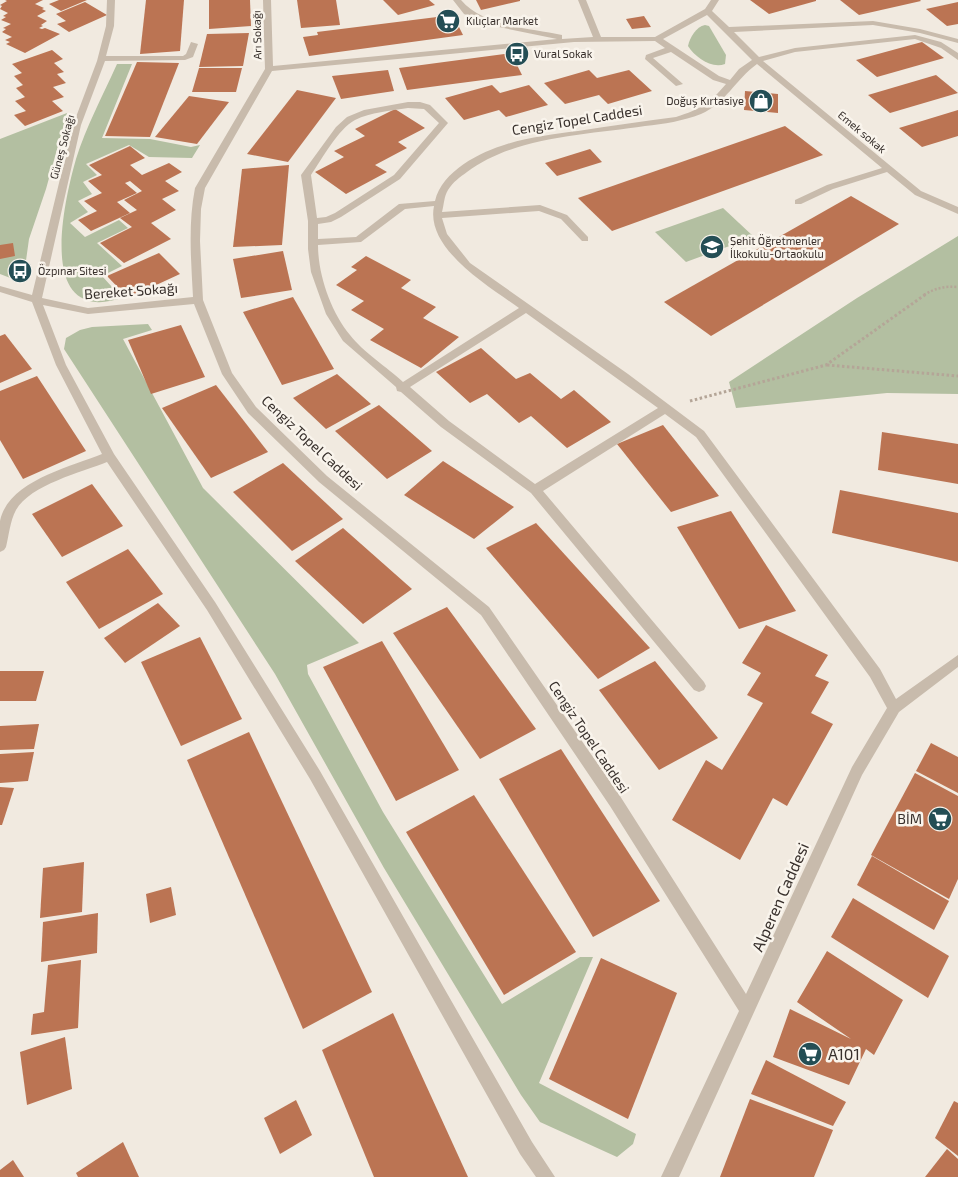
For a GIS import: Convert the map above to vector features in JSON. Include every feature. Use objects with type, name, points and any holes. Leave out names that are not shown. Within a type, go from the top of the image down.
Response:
[{"type":"street","name":"Güneş Sokağı","points":[[36,300],[77,126],[101,59],[110,26],[111,0]]},
{"type":"street","name":"Arı Sokağı","points":[[267,0],[268,69]]},
{"type":"street","points":[[457,0],[467,12],[497,24],[574,40]]},
{"type":"street","points":[[582,0],[598,40]]},
{"type":"street","points":[[268,69],[574,40],[656,39],[708,11],[715,0]]},
{"type":"street","name":"Emek sokak","points":[[708,11],[757,60],[918,193],[958,211]]},
{"type":"street","points":[[727,30],[873,23],[920,31],[958,41]]},
{"type":"street","points":[[757,60],[795,50],[914,38],[934,40],[958,58]]},
{"type":"street","points":[[656,39],[716,78],[731,83]]},
{"type":"street","points":[[101,59],[184,58],[190,55],[194,44]]},
{"type":"street","points":[[671,49],[649,57],[649,59],[679,84]]},
{"type":"street","name":"Cengiz Topel Caddesi","points":[[437,215],[442,192],[450,180],[480,158],[509,146],[548,138],[638,125],[699,112],[716,102],[742,71],[757,60]]},
{"type":"street","name":"Cengiz Topel Caddesi","points":[[268,69],[200,188],[196,210],[195,233],[198,300],[227,374],[252,410],[323,479],[485,611],[615,801],[748,1011]]},
{"type":"street","points":[[313,221],[328,220],[338,215],[397,177],[444,123],[427,107],[420,105],[367,112],[350,119],[339,128],[306,175],[313,221],[316,272],[331,314],[347,339],[401,388],[445,424],[535,490],[699,686]]},
{"type":"street","points":[[798,202],[830,187],[889,169]]},
{"type":"street","points":[[313,242],[358,240],[402,206],[440,203]]},
{"type":"street","points":[[585,239],[564,217],[540,208],[437,215],[442,234],[466,265],[700,434],[875,673],[894,708]]},
{"type":"street","name":"Bereket Sokağı","points":[[0,288],[36,300],[88,310],[198,300]]},
{"type":"street","points":[[36,300],[61,365],[109,456],[211,606],[316,775],[526,1148],[546,1177]]},
{"type":"street","points":[[401,388],[526,308]]},
{"type":"street","points":[[535,490],[666,408]]},
{"type":"street","points":[[0,547],[11,510],[23,495],[43,484],[109,456]]},
{"type":"street","name":"Alperen Caddesi","points":[[670,1177],[857,771],[894,708],[958,660]]},
{"type":"path","points":[[826,365],[933,289],[947,286],[958,287]]},
{"type":"path","points":[[666,408],[826,365],[958,376]]},
{"type":"green space","points":[[705,25],[709,26],[726,55],[725,64],[714,65],[704,61],[688,46],[694,33]]},
{"type":"green space","points":[[117,64],[132,64],[102,138],[150,139],[191,147],[200,145],[192,158],[149,157],[129,145],[86,164],[97,175],[83,182],[92,194],[78,201],[88,212],[70,223],[85,237],[119,220],[128,228],[97,243],[122,266],[102,276],[122,298],[106,302],[96,302],[79,296],[68,282],[63,263],[64,217],[67,194],[80,147]]},
{"type":"green space","points":[[67,113],[46,189],[29,239],[24,275],[13,279],[0,274],[0,139]]},
{"type":"green space","points":[[723,208],[754,237],[686,262],[655,232]]},
{"type":"green space","points":[[958,236],[958,394],[887,393],[736,408],[729,382],[857,298]]},
{"type":"green space","points":[[148,324],[152,330],[123,339],[203,488],[359,643],[307,665],[308,674],[383,812],[502,1004],[580,957],[593,957],[539,1083],[636,1134],[633,1144],[617,1157],[540,1122],[521,1095],[384,868],[275,674],[64,349],[66,338],[80,330],[92,327]]},
{"type":"building","points":[[5,0],[43,0],[35,4],[46,11],[37,16],[47,21],[39,28],[45,28],[60,34],[25,53],[6,44],[10,42],[5,40],[12,37],[2,32],[6,29],[3,28],[11,24],[1,20],[8,13],[0,9],[2,6],[0,5],[7,1]]},
{"type":"building","points":[[59,0],[87,0],[61,11],[49,4]]},
{"type":"building","points":[[146,0],[184,0],[180,51],[140,54]]},
{"type":"building","points":[[209,0],[250,0],[251,26],[209,29]]},
{"type":"building","points":[[297,0],[336,0],[340,25],[301,28]]},
{"type":"building","points":[[383,0],[429,0],[435,5],[398,15]]},
{"type":"building","points":[[476,0],[520,0],[520,1],[481,10]]},
{"type":"building","points":[[750,0],[816,0],[816,1],[769,14]]},
{"type":"building","points":[[840,0],[920,0],[921,1],[859,15]]},
{"type":"building","points":[[85,2],[107,15],[69,32],[57,24],[66,21],[56,14]]},
{"type":"building","points":[[958,2],[958,24],[947,26],[926,9]]},
{"type":"building","points":[[453,15],[463,35],[309,56],[303,37],[318,35],[317,32]]},
{"type":"building","points":[[644,16],[651,27],[632,29],[626,19]]},
{"type":"building","points":[[249,33],[243,66],[199,67],[207,34]]},
{"type":"building","points":[[922,42],[944,58],[877,77],[856,60]]},
{"type":"building","points":[[52,50],[63,59],[54,63],[64,72],[57,74],[66,83],[53,87],[64,97],[52,101],[63,111],[25,126],[14,115],[26,111],[15,101],[25,97],[16,88],[23,85],[14,76],[22,73],[12,64]]},
{"type":"building","points":[[511,53],[522,75],[407,90],[399,68]]},
{"type":"building","points":[[137,62],[179,63],[150,137],[105,136]]},
{"type":"building","points":[[199,68],[242,68],[236,92],[192,92]]},
{"type":"building","points":[[388,70],[394,91],[341,99],[332,76]]},
{"type":"building","points":[[589,70],[597,78],[629,70],[652,91],[608,104],[599,95],[565,104],[544,83]]},
{"type":"building","points":[[936,75],[958,93],[890,113],[868,95]]},
{"type":"building","points":[[492,85],[500,93],[529,85],[548,105],[506,117],[499,110],[464,120],[445,98]]},
{"type":"building","points":[[297,90],[336,98],[288,162],[247,154]]},
{"type":"building","points":[[745,91],[778,94],[778,113],[744,110]]},
{"type":"building","points":[[189,96],[229,102],[197,144],[155,137]]},
{"type":"building","points":[[395,109],[425,128],[398,142],[407,148],[375,165],[387,172],[346,194],[315,172],[344,157],[334,151],[365,136],[355,129]]},
{"type":"building","points":[[958,110],[958,136],[922,147],[899,128]]},
{"type":"building","points":[[785,126],[823,155],[612,231],[578,198]]},
{"type":"building","points":[[130,146],[145,158],[130,165],[142,175],[169,163],[182,172],[165,181],[179,191],[162,199],[176,210],[151,223],[171,239],[124,263],[100,243],[132,227],[120,218],[137,210],[124,200],[142,191],[130,181],[125,183],[137,193],[117,202],[130,213],[91,231],[78,220],[97,211],[84,201],[102,193],[88,181],[102,175],[89,165]]},
{"type":"building","points":[[590,149],[602,162],[557,176],[545,163]]},
{"type":"building","points":[[289,165],[282,245],[233,247],[242,169]]},
{"type":"building","points":[[851,196],[899,224],[711,336],[664,302]]},
{"type":"building","points":[[13,243],[15,256],[0,259],[0,245]]},
{"type":"building","points":[[283,251],[292,290],[241,298],[233,259]]},
{"type":"building","points":[[159,253],[180,274],[128,298],[107,276]]},
{"type":"building","points":[[366,256],[411,280],[401,288],[436,307],[423,318],[459,337],[421,368],[370,340],[384,329],[351,310],[364,301],[336,285],[357,270],[351,267]]},
{"type":"building","points":[[293,297],[334,369],[282,385],[243,312]]},
{"type":"building","points":[[181,325],[205,377],[151,394],[128,340]]},
{"type":"building","points":[[5,334],[32,369],[0,383],[0,336]]},
{"type":"building","points":[[481,348],[516,379],[530,373],[561,399],[574,390],[611,422],[567,448],[531,416],[519,423],[487,394],[470,403],[436,372]]},
{"type":"building","points":[[337,374],[371,404],[326,429],[293,398]]},
{"type":"building","points":[[37,376],[86,451],[23,479],[0,440],[0,391]]},
{"type":"building","points":[[216,385],[268,452],[211,478],[162,408]]},
{"type":"building","points":[[379,405],[432,451],[387,479],[335,431]]},
{"type":"building","points":[[663,425],[719,496],[671,512],[617,444]]},
{"type":"building","points":[[882,432],[958,444],[958,484],[878,470]]},
{"type":"building","points":[[443,461],[514,507],[474,539],[404,495]]},
{"type":"building","points":[[283,463],[343,519],[292,551],[233,492]]},
{"type":"building","points":[[92,484],[123,526],[62,557],[32,514]]},
{"type":"building","points":[[840,490],[958,513],[958,562],[832,533]]},
{"type":"building","points":[[731,511],[796,611],[739,629],[677,527]]},
{"type":"building","points":[[536,523],[650,648],[598,679],[486,548]]},
{"type":"building","points":[[343,528],[412,589],[363,624],[295,561]]},
{"type":"building","points":[[128,549],[163,594],[99,629],[66,582]]},
{"type":"building","points":[[158,603],[180,626],[125,663],[104,638]]},
{"type":"building","points":[[447,607],[536,729],[480,759],[393,633]]},
{"type":"building","points":[[766,625],[828,655],[815,676],[829,682],[811,713],[833,724],[787,806],[773,798],[740,860],[672,820],[706,760],[722,770],[763,703],[747,695],[761,673],[742,663]]},
{"type":"building","points":[[200,637],[242,719],[181,746],[141,662]]},
{"type":"building","points":[[382,641],[459,770],[396,801],[323,667]]},
{"type":"building","points":[[655,661],[718,738],[659,770],[599,690]]},
{"type":"building","points":[[0,671],[44,671],[36,701],[0,701]]},
{"type":"building","points":[[39,724],[34,749],[0,750],[0,726]]},
{"type":"building","points":[[249,732],[372,992],[303,1029],[187,760]]},
{"type":"building","points":[[931,743],[958,757],[958,793],[916,771]]},
{"type":"building","points":[[561,749],[660,901],[593,937],[499,779]]},
{"type":"building","points":[[34,752],[28,781],[0,783],[0,754]]},
{"type":"building","points":[[915,773],[958,796],[958,879],[949,899],[871,855]]},
{"type":"building","points":[[0,787],[14,788],[2,825],[0,825]]},
{"type":"building","points":[[474,795],[576,952],[504,995],[406,832]]},
{"type":"building","points":[[872,856],[949,901],[934,930],[857,885]]},
{"type":"building","points":[[84,862],[82,912],[40,918],[43,868]]},
{"type":"building","points":[[171,887],[176,915],[150,923],[146,894]]},
{"type":"building","points":[[853,898],[949,956],[928,998],[831,937]]},
{"type":"building","points":[[98,913],[97,953],[41,962],[43,922]]},
{"type":"building","points":[[827,951],[903,1000],[874,1055],[866,1049],[849,1085],[773,1057],[790,1009],[851,1039],[797,1002]]},
{"type":"building","points":[[601,958],[677,993],[628,1119],[549,1079]]},
{"type":"building","points":[[81,960],[78,1028],[31,1035],[33,1014],[44,1012],[48,965]]},
{"type":"building","points":[[393,1013],[468,1177],[374,1177],[322,1050]]},
{"type":"building","points":[[65,1037],[72,1089],[27,1105],[20,1052]]},
{"type":"building","points":[[766,1060],[846,1102],[833,1126],[751,1094]]},
{"type":"building","points":[[750,1099],[833,1130],[814,1177],[720,1177]]},
{"type":"building","points":[[296,1100],[312,1135],[280,1154],[264,1118]]},
{"type":"building","points":[[954,1101],[958,1103],[958,1156],[935,1138]]},
{"type":"building","points":[[123,1142],[139,1177],[78,1177],[76,1173]]},
{"type":"building","points":[[947,1149],[958,1159],[958,1177],[925,1177]]},
{"type":"building","points":[[13,1160],[24,1177],[0,1177],[0,1170]]},
{"type":"place","name":"Kılıçlar Market","points":[[448,21]]},
{"type":"place","name":"Vural Sokak","points":[[517,54]]},
{"type":"place","name":"Doğuş Kırtasiye","points":[[761,101]]},
{"type":"place","name":"Şehit Öğretmenler İlkokulu-Ortaokulu","points":[[712,247]]},
{"type":"place","name":"Özpınar Sitesi","points":[[20,271]]},
{"type":"place","name":"BİM","points":[[940,819]]},
{"type":"place","name":"A101","points":[[810,1054]]}]
